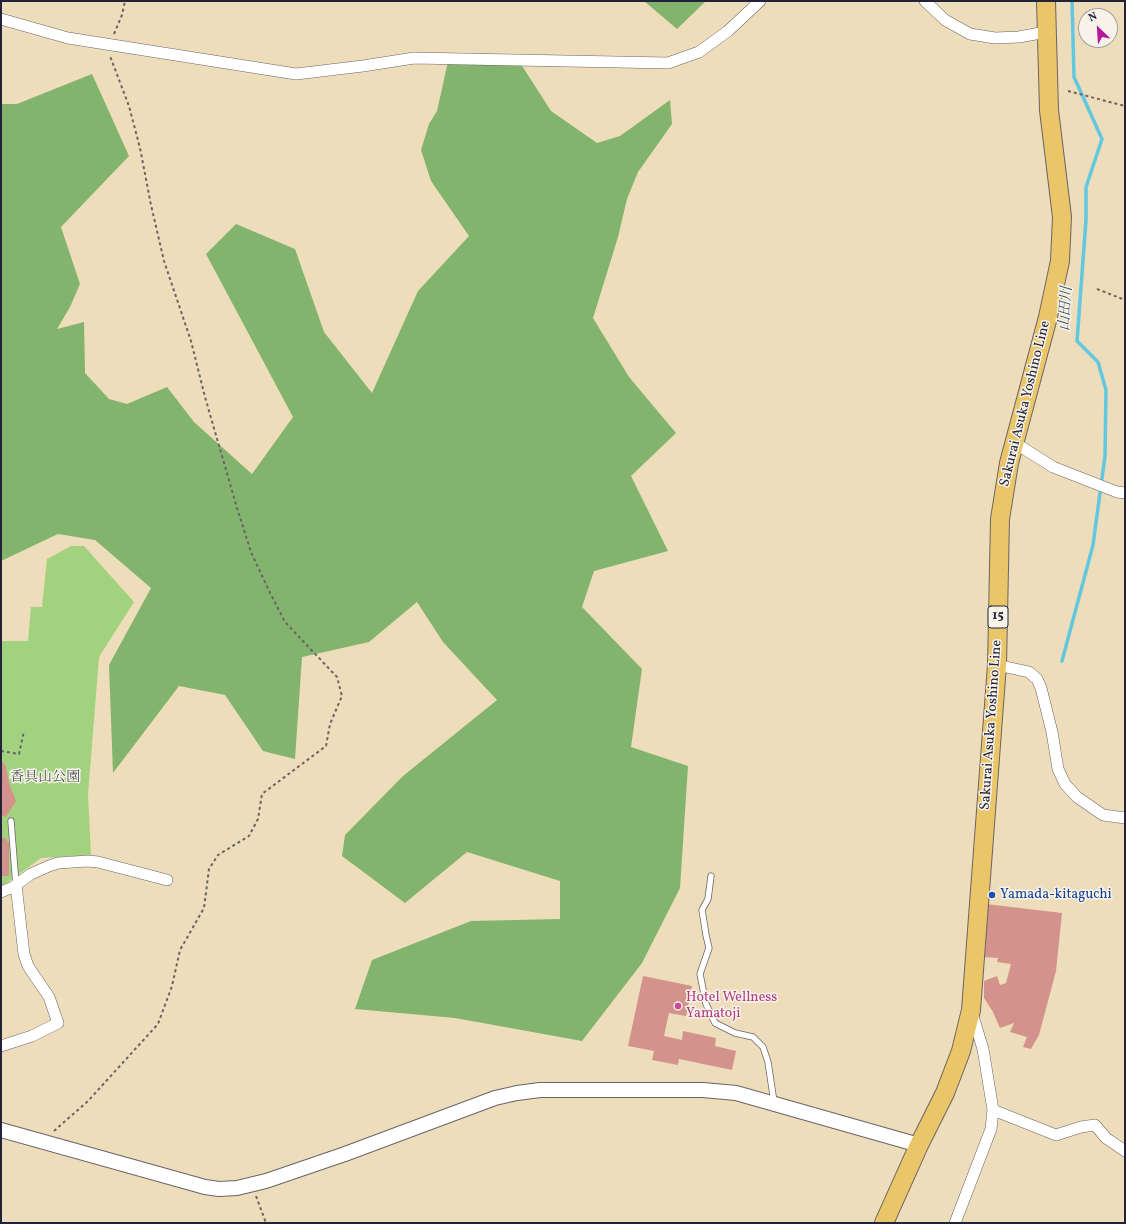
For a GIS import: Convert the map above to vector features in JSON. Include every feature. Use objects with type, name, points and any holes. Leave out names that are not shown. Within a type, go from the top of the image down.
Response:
[{"type":"main road","name":"Sakurai Asuka Yoshino Line","points":[[884,1223],[919,1145],[945,1093],[961,1051],[971,1010],[997,665],[1000,519],[1009,463],[1048,317],[1060,261],[1062,217],[1049,110],[1046,1]]},
{"type":"street","points":[[1,19],[68,38],[296,74],[414,58],[668,63],[699,52],[728,31],[760,1]]},
{"type":"street","points":[[925,1],[944,20],[970,34],[1001,38],[1019,37],[1046,32]]},
{"type":"street","points":[[1015,443],[1053,467],[1117,492],[1125,493]]},
{"type":"street","points":[[997,665],[1029,672],[1037,679],[1041,688],[1052,732],[1058,769],[1065,784],[1078,797],[1103,815],[1125,818]]},
{"type":"street","points":[[1,892],[16,885],[31,874],[58,863],[88,861],[98,862],[167,880]]},
{"type":"street","points":[[1,1046],[32,1036],[58,1023],[49,997],[28,966],[24,954],[16,885]]},
{"type":"street","points":[[955,1223],[991,1129],[993,1110],[983,1049],[971,1010]]},
{"type":"street","points":[[1,1130],[205,1187],[219,1189],[231,1189],[252,1185],[345,1154],[495,1098],[540,1090],[708,1090],[736,1093],[919,1145]]},
{"type":"street","points":[[993,1110],[1056,1135],[1081,1127],[1095,1125],[1106,1138],[1125,1151]]},
{"type":"lane","points":[[10,821],[16,885]]},
{"type":"lane","points":[[711,876],[708,899],[702,910],[709,948],[700,974],[706,1004],[715,1023],[735,1033],[753,1037],[763,1047],[768,1062],[774,1103]]},
{"type":"path","points":[[113,36],[122,15],[125,1]]},
{"type":"path","points":[[43,1141],[88,1101],[158,1024],[172,986],[180,950],[204,908],[209,869],[218,855],[249,836],[258,819],[262,794],[326,746],[330,724],[342,696],[338,677],[285,622],[270,593],[252,552],[237,508],[191,341],[164,261],[140,148],[129,106],[107,49]]},
{"type":"path","points":[[1068,91],[1125,106]]},
{"type":"path","points":[[1097,289],[1125,300]]},
{"type":"path","points":[[1,751],[18,754],[24,731]]},
{"type":"path","points":[[252,1185],[266,1223]]},
{"type":"green space","points":[[644,1],[706,1],[677,29]]},
{"type":"green space","points":[[449,57],[517,58],[551,111],[597,143],[620,136],[670,100],[672,124],[638,172],[627,199],[618,237],[593,318],[629,377],[676,433],[631,476],[668,551],[594,571],[582,607],[642,669],[631,747],[688,766],[680,888],[642,963],[582,1041],[455,1018],[355,1009],[372,960],[471,921],[560,919],[560,881],[467,852],[405,903],[342,856],[345,835],[403,776],[497,700],[443,642],[417,602],[369,642],[302,657],[295,759],[263,751],[225,695],[179,686],[113,773],[109,665],[151,588],[95,540],[58,534],[1,561],[1,104],[17,104],[92,74],[129,156],[61,227],[80,284],[70,307],[57,329],[84,322],[85,373],[109,399],[127,404],[167,387],[194,422],[252,474],[293,417],[206,254],[236,224],[295,249],[324,332],[372,393],[418,291],[469,236],[431,181],[421,150],[429,124],[437,111]]},
{"type":"green space","name":"香具山公園","points":[[71,546],[84,546],[134,602],[99,657],[88,795],[91,855],[41,858],[1,887],[1,641],[28,641],[31,607],[42,607],[47,559]]},
{"type":"building","points":[[1,762],[5,764],[9,783],[16,801],[6,817],[1,815]]},
{"type":"building","points":[[4,837],[9,843],[9,876],[1,876],[1,839]]},
{"type":"building","points":[[986,904],[1062,913],[1056,971],[1039,1035],[1031,1049],[1023,1047],[1027,1037],[1010,1032],[1014,1023],[1000,1028],[993,1012],[984,998],[984,981],[997,976],[1000,985],[1006,983],[1011,964],[997,962],[998,958],[983,957]]},
{"type":"building","points":[[643,976],[692,986],[686,1016],[669,1013],[664,1036],[682,1040],[683,1031],[716,1038],[715,1046],[736,1051],[732,1070],[679,1059],[678,1065],[652,1060],[654,1051],[628,1046]]},
{"type":"waterway","name":"山田川","points":[[1062,661],[1093,545],[1105,456],[1106,390],[1098,362],[1077,341],[1086,220],[1086,187],[1102,139],[1074,77],[1072,1]]},
{"type":"place","name":"Yamada-kitaguchi","points":[[992,895]]},
{"type":"place","name":"Hotel Wellness Yamatoji","points":[[678,1006]]}]
